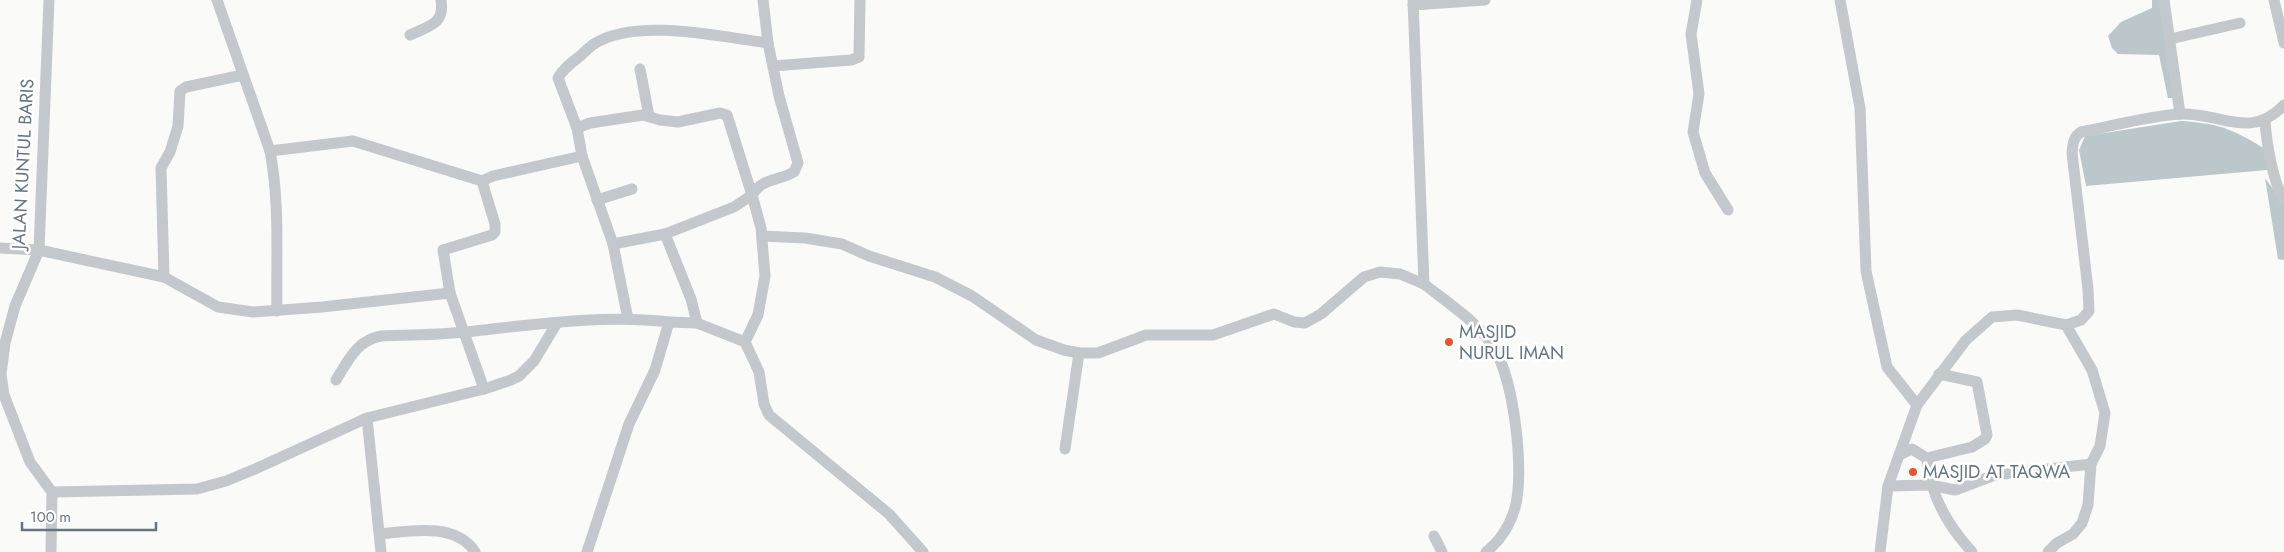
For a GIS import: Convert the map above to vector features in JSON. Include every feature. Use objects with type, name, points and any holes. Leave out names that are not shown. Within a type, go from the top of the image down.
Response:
[{"type":"street","name":"JALAN KUNTUL BARIS","points":[[50,0],[39,250],[15,306],[5,343],[1,374],[4,395],[30,462],[52,492]]},
{"type":"street","points":[[217,0],[270,151],[274,172],[277,311]]},
{"type":"street","points":[[410,35],[434,24],[440,18],[443,12],[441,0]]},
{"type":"street","points":[[612,244],[665,234],[734,207],[752,195],[757,186],[794,172],[798,163],[768,43],[763,0]]},
{"type":"street","points":[[773,66],[851,60],[859,57],[860,0]]},
{"type":"street","points":[[1424,284],[1413,3],[1485,0]]},
{"type":"street","points":[[1697,0],[1691,34],[1699,94],[1693,132],[1705,173],[1728,210]]},
{"type":"street","points":[[1840,0],[1860,108],[1866,271],[1887,367],[1917,405]]},
{"type":"street","points":[[2164,0],[2180,114]]},
{"type":"street","points":[[2274,0],[2281,18],[2284,43]]},
{"type":"street","points":[[2170,39],[2240,23]]},
{"type":"street","points":[[628,319],[612,244],[582,156],[577,128],[558,78],[562,72],[594,44],[634,31],[692,33],[768,43]]},
{"type":"street","points":[[640,69],[648,116]]},
{"type":"street","points":[[164,277],[161,168],[170,152],[178,126],[180,92],[186,87],[243,75]]},
{"type":"street","points":[[1880,552],[1888,486],[1917,405],[1966,340],[1992,317],[2017,316],[2066,325],[2081,320],[2086,316],[2090,306],[2072,153],[2074,138],[2081,132],[2180,114],[2208,116],[2245,124],[2273,117],[2284,106]]},
{"type":"street","points":[[577,128],[600,121],[643,115],[660,120],[678,122],[724,114],[752,195],[762,236],[765,276],[762,298],[758,315],[745,342]]},
{"type":"street","points":[[2265,120],[2275,179],[2284,200]]},
{"type":"street","points":[[270,151],[353,142],[482,181],[493,176],[582,156]]},
{"type":"street","points":[[482,181],[495,224],[495,232],[487,237],[443,250],[450,293],[484,389]]},
{"type":"street","points":[[597,200],[632,188]]},
{"type":"street","points":[[665,234],[691,299],[697,323]]},
{"type":"street","points":[[762,236],[805,238],[842,244],[869,256],[935,277],[972,296],[1036,340],[1079,353],[1098,353],[1146,335],[1212,334],[1274,314],[1294,322],[1305,323],[1320,314],[1364,277],[1380,272],[1400,274],[1424,284],[1458,310],[1482,332],[1499,357],[1507,376],[1514,415],[1518,491],[1510,522],[1500,538],[1486,552]]},
{"type":"street","points":[[0,248],[39,250],[164,277],[218,307],[253,312],[450,293]]},
{"type":"street","points":[[336,380],[354,352],[373,337],[628,319],[697,323],[745,342],[759,372],[764,404],[769,415],[889,514],[923,552]]},
{"type":"street","points":[[587,552],[629,424],[655,370],[669,322]]},
{"type":"street","points":[[51,552],[52,492],[197,489],[226,481],[367,418],[484,389],[519,376],[534,361],[557,324]]},
{"type":"street","points":[[2048,552],[2056,543],[2073,534],[2082,523],[2088,505],[2092,464],[2100,446],[2105,413],[2092,370],[2066,325]]},
{"type":"street","points":[[1065,449],[1079,353]]},
{"type":"street","points":[[1899,455],[1912,449],[1928,459],[1972,447],[1982,442],[1986,435],[1976,382],[1939,374]]},
{"type":"street","points":[[367,418],[381,552]]},
{"type":"street","points":[[1928,459],[1930,485],[1955,534],[1972,552]]},
{"type":"street","points":[[1888,486],[1930,485],[1955,490],[1995,475],[2092,464]]},
{"type":"street","points":[[380,534],[419,530],[437,531],[454,535],[475,552]]},
{"type":"street","points":[[1434,536],[1442,552]]},
{"type":"shaded area","points":[[2152,0],[2160,0],[2173,98],[2168,98],[2159,55],[2118,54],[2112,48],[2108,36],[2121,22],[2152,8]]},
{"type":"shaded area","points":[[2181,121],[2217,126],[2245,137],[2268,151],[2267,170],[2086,186],[2079,150],[2085,136]]},
{"type":"shaded area","points":[[2265,178],[2284,204],[2284,260],[2278,259]]},
{"type":"place","name":"MASJID NURUL IMAN","points":[[1449,342]]},
{"type":"place","name":"MASJID AT TAQWA","points":[[1913,472]]}]
